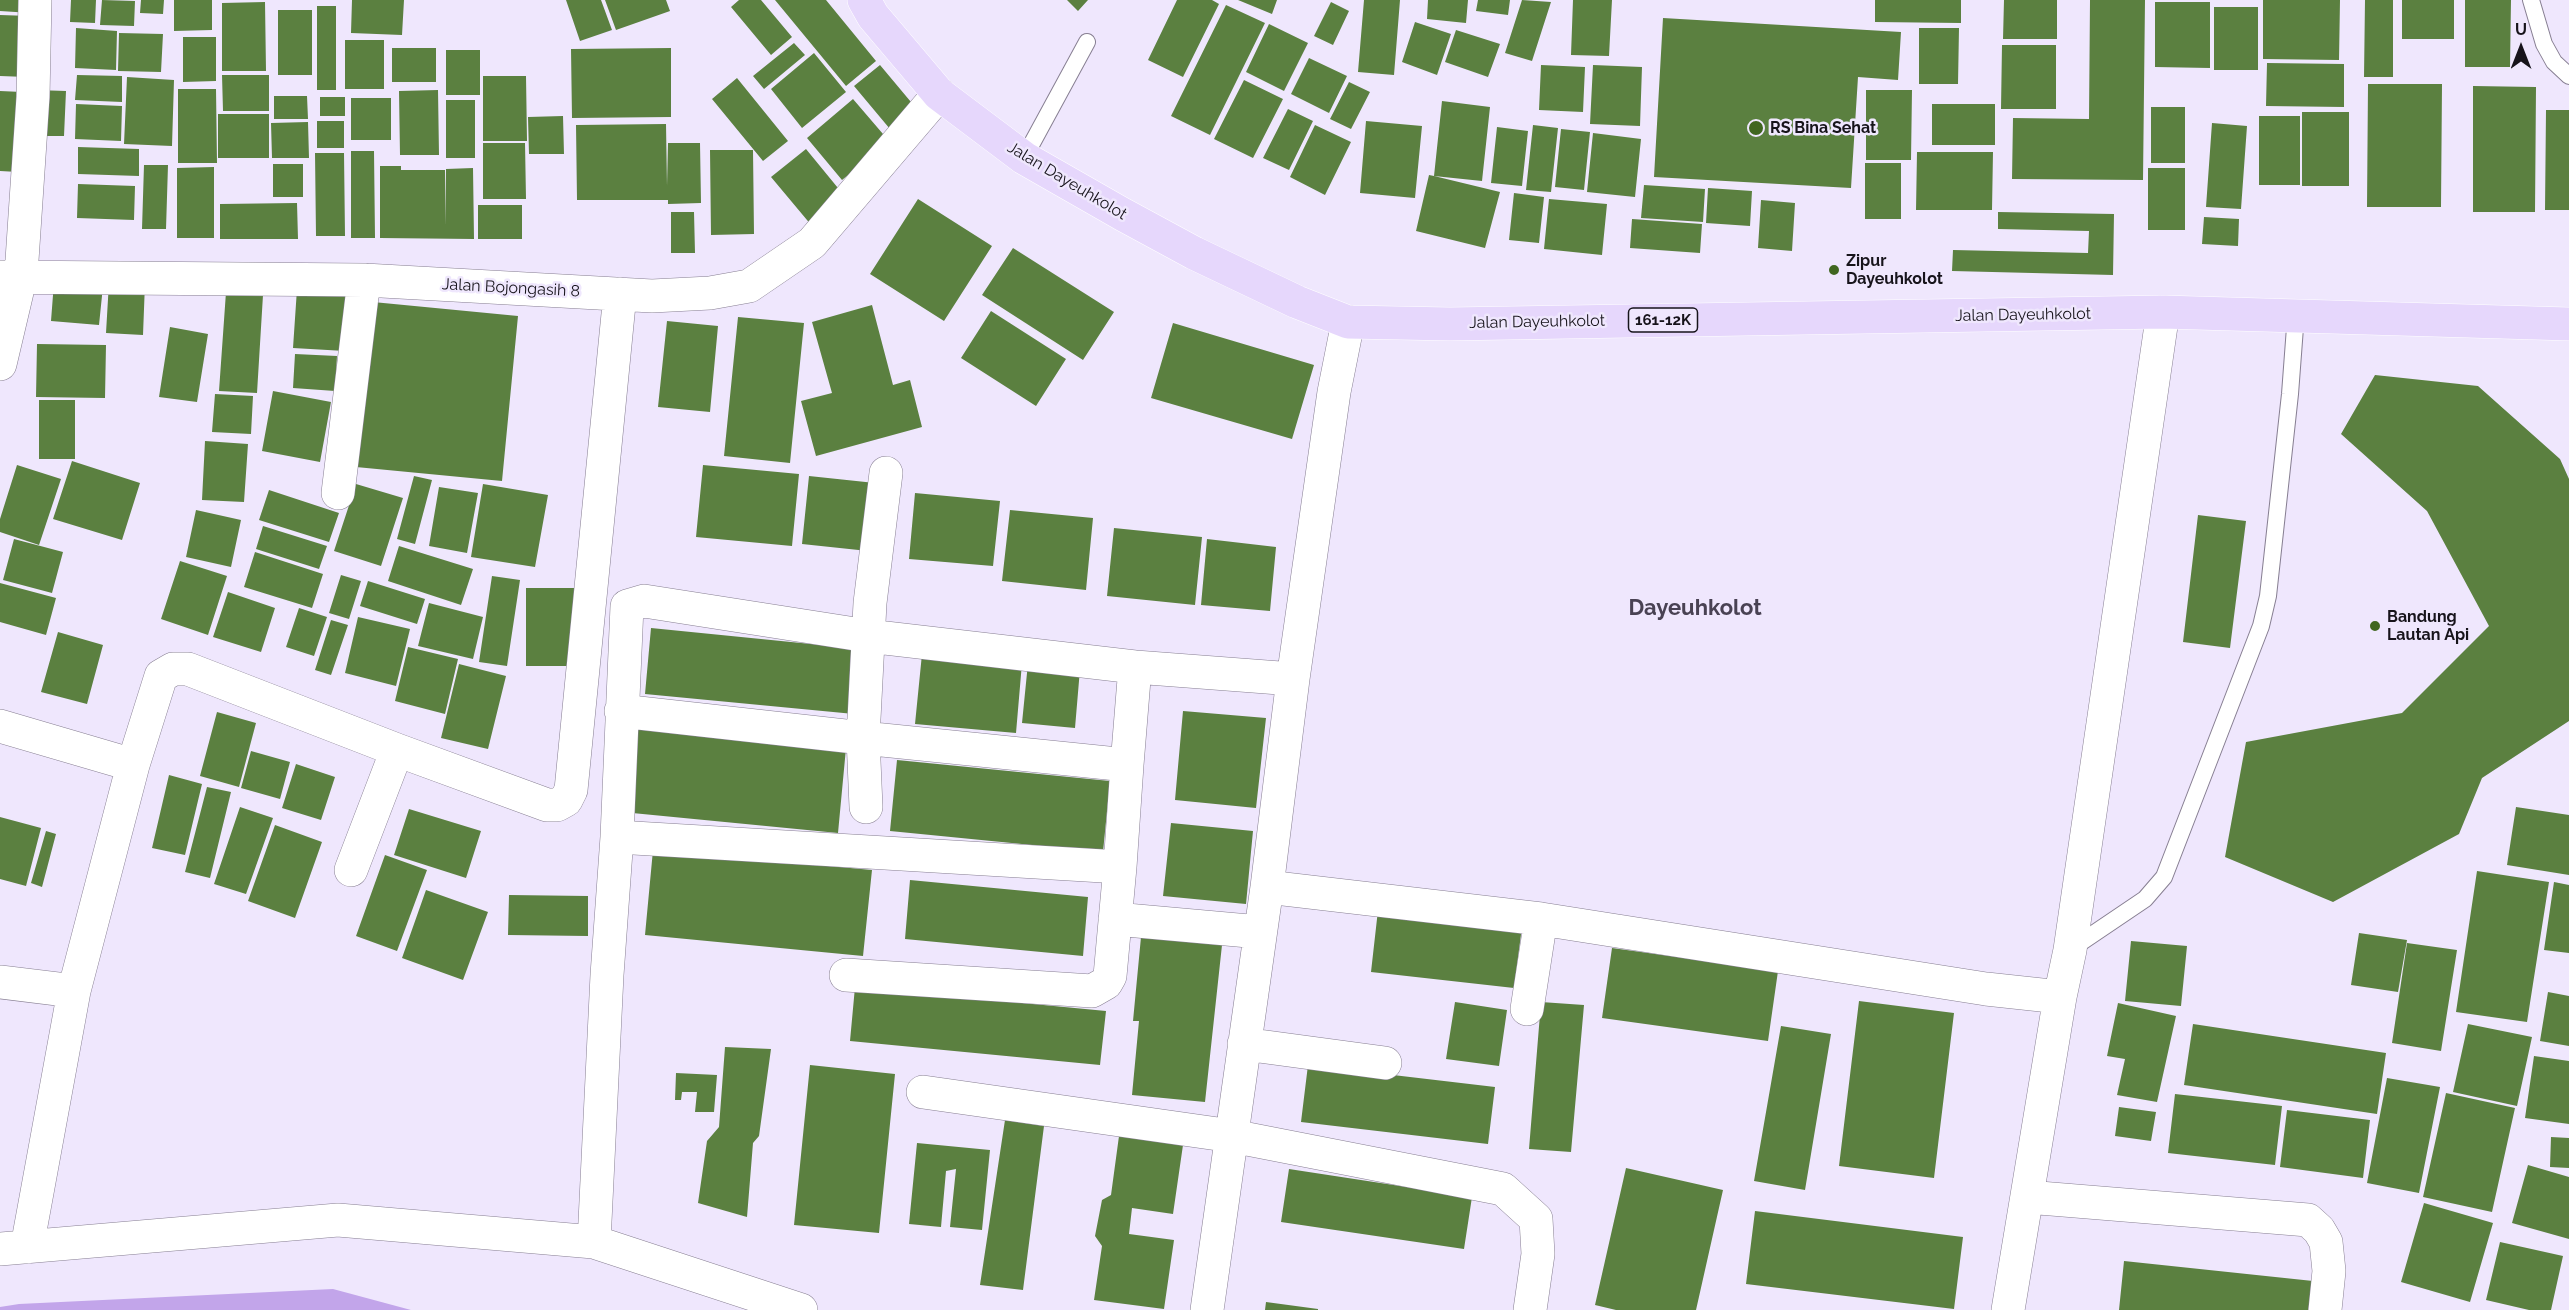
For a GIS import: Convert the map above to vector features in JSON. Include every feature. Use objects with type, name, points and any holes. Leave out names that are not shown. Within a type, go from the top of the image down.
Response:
[{"type":"main road","name":"Jalan Dayeuhkolot","points":[[864,0],[873,16],[939,94],[1024,158],[1194,253],[1298,302],[1348,322],[1450,324],[2163,312],[2569,324]]},
{"type":"street","points":[[0,364],[33,97],[35,0]]},
{"type":"street","name":"Jalan Bojongasih 8","points":[[10,276],[364,280],[652,296],[710,293],[749,286],[812,243],[939,94]]},
{"type":"street","points":[[338,493],[364,280]]},
{"type":"street","points":[[620,294],[570,790],[566,800],[557,805],[547,805],[188,669],[173,669],[160,676],[133,765],[74,991],[14,1248],[338,1220],[594,1242],[801,1310]]},
{"type":"street","points":[[2008,1310],[2060,997],[2070,951],[2163,312]]},
{"type":"street","points":[[1207,1310],[1267,887],[1293,679],[1334,392],[1348,322]]},
{"type":"street","points":[[866,807],[863,738],[868,636],[886,474]]},
{"type":"street","points":[[594,1242],[607,975],[617,837],[627,606],[644,601],[868,636],[1135,667],[1293,679]]},
{"type":"street","points":[[846,975],[1092,991],[1106,983],[1110,976],[1135,667]]},
{"type":"street","points":[[621,711],[1127,765]]},
{"type":"street","points":[[0,726],[133,765]]},
{"type":"street","points":[[351,870],[398,750]]},
{"type":"street","points":[[617,837],[1120,867]]},
{"type":"street","points":[[1267,887],[1541,919],[1986,989],[2060,997]]},
{"type":"street","points":[[1115,919],[1260,932]]},
{"type":"street","points":[[1527,1009],[1541,919]]},
{"type":"street","points":[[0,982],[74,991]]},
{"type":"street","points":[[1244,1044],[1385,1063]]},
{"type":"street","points":[[923,1092],[1232,1136],[1503,1189],[1536,1219],[1538,1254],[1530,1310]]},
{"type":"street","points":[[2027,1197],[2308,1220],[2319,1230],[2326,1242],[2329,1271],[2325,1310]]},
{"type":"lane","points":[[2531,0],[2544,44],[2554,62],[2569,76]]},
{"type":"lane","points":[[1024,158],[1087,42]]},
{"type":"lane","points":[[2070,951],[2145,899],[2164,877],[2261,626],[2268,596],[2296,315]]},
{"type":"shaded area","points":[[333,1289],[411,1310],[0,1310],[0,1307],[19,1304]]},
{"type":"building","points":[[0,0],[31,0],[31,13],[0,11]]},
{"type":"building","points":[[71,0],[96,0],[95,23],[70,22]]},
{"type":"building","points":[[102,0],[135,1],[134,26],[100,25]]},
{"type":"building","points":[[141,0],[164,0],[163,14],[140,13]]},
{"type":"building","points":[[174,0],[212,0],[212,30],[174,31]]},
{"type":"building","points":[[352,0],[404,0],[402,35],[351,33]]},
{"type":"building","points":[[566,0],[601,0],[612,30],[580,41]]},
{"type":"building","points":[[605,0],[666,0],[670,11],[616,30]]},
{"type":"building","points":[[739,0],[761,0],[792,37],[771,55],[731,7]]},
{"type":"building","points":[[775,0],[826,0],[876,61],[846,86]]},
{"type":"building","points":[[1067,0],[1088,0],[1078,11]]},
{"type":"building","points":[[1177,0],[1212,0],[1219,4],[1183,77],[1148,60]]},
{"type":"building","points":[[1238,0],[1277,0],[1272,14]]},
{"type":"building","points":[[1364,0],[1400,0],[1394,75],[1358,72]]},
{"type":"building","points":[[1428,0],[1468,0],[1466,23],[1427,19]]},
{"type":"building","points":[[1478,0],[1510,0],[1508,15],[1476,11]]},
{"type":"building","points":[[1522,0],[1551,2],[1532,61],[1505,53]]},
{"type":"building","points":[[1573,0],[1612,0],[1609,56],[1571,55]]},
{"type":"building","points":[[1875,0],[1961,0],[1961,23],[1875,22]]},
{"type":"building","points":[[2004,0],[2057,0],[2057,39],[2003,39]]},
{"type":"building","points":[[2090,0],[2145,0],[2143,180],[2012,179],[2013,118],[2089,119]]},
{"type":"building","points":[[2263,0],[2340,0],[2339,60],[2263,59]]},
{"type":"building","points":[[2365,0],[2393,0],[2393,77],[2364,77]]},
{"type":"building","points":[[2402,0],[2454,0],[2454,39],[2402,39]]},
{"type":"building","points":[[2465,0],[2511,0],[2510,67],[2465,67]]},
{"type":"building","points":[[265,2],[266,71],[222,71],[222,3]]},
{"type":"building","points":[[1331,2],[1349,11],[1333,45],[1314,36]]},
{"type":"building","points":[[2155,2],[2210,2],[2210,68],[2155,67]]},
{"type":"building","points":[[1226,5],[1265,23],[1210,135],[1171,116]]},
{"type":"building","points":[[317,6],[336,6],[336,90],[317,90]]},
{"type":"building","points":[[2214,7],[2258,7],[2258,70],[2214,70]]},
{"type":"building","points":[[278,10],[312,10],[312,75],[278,75]]},
{"type":"building","points":[[0,15],[30,16],[27,77],[0,76]]},
{"type":"building","name":"RS Bina Sehat","points":[[1663,18],[1901,32],[1898,80],[1858,77],[1851,188],[1654,177]]},
{"type":"building","points":[[1415,22],[1451,34],[1437,75],[1402,62]]},
{"type":"building","points":[[1269,24],[1308,43],[1284,91],[1246,72]]},
{"type":"building","points":[[76,28],[117,31],[116,70],[75,68]]},
{"type":"building","points":[[1919,28],[1959,28],[1958,84],[1919,84]]},
{"type":"building","points":[[1456,30],[1500,44],[1488,77],[1445,62]]},
{"type":"building","points":[[119,33],[163,34],[161,72],[118,71]]},
{"type":"building","points":[[183,37],[216,37],[216,81],[183,82]]},
{"type":"building","points":[[345,40],[384,40],[384,89],[345,89]]},
{"type":"building","points":[[794,43],[805,55],[764,89],[753,76]]},
{"type":"building","points":[[2002,45],[2056,45],[2056,109],[2001,109]]},
{"type":"building","points":[[392,48],[436,48],[436,82],[392,82]]},
{"type":"building","points":[[671,48],[671,117],[572,118],[571,49]]},
{"type":"building","points":[[446,50],[480,50],[480,95],[446,95]]},
{"type":"building","points":[[814,53],[846,92],[802,128],[771,89]]},
{"type":"building","points":[[1309,58],[1347,76],[1329,113],[1291,94]]},
{"type":"building","points":[[2267,63],[2344,64],[2344,107],[2266,106]]},
{"type":"building","points":[[880,65],[921,114],[895,135],[854,86]]},
{"type":"building","points":[[1541,65],[1585,67],[1583,112],[1539,110]]},
{"type":"building","points":[[1593,65],[1642,67],[1640,126],[1590,124]]},
{"type":"building","points":[[77,75],[122,76],[122,102],[75,100]]},
{"type":"building","points":[[222,75],[269,75],[269,111],[223,111]]},
{"type":"building","points":[[483,76],[526,76],[527,141],[483,141]]},
{"type":"building","points":[[127,77],[174,80],[172,146],[124,144]]},
{"type":"building","points":[[737,78],[788,141],[763,161],[712,99]]},
{"type":"building","points":[[1244,80],[1283,99],[1253,158],[1214,139]]},
{"type":"building","points":[[1349,82],[1370,92],[1351,129],[1330,119]]},
{"type":"building","points":[[2368,84],[2442,84],[2441,207],[2367,207]]},
{"type":"building","points":[[2473,86],[2536,87],[2535,212],[2473,212]]},
{"type":"building","points":[[178,89],[216,89],[217,163],[178,163]]},
{"type":"building","points":[[36,90],[66,91],[64,136],[35,136]]},
{"type":"building","points":[[438,90],[439,155],[400,155],[399,91]]},
{"type":"building","points":[[1866,90],[1912,90],[1911,160],[1866,160]]},
{"type":"building","points":[[0,91],[22,92],[18,172],[0,171]]},
{"type":"building","points":[[274,96],[307,96],[308,119],[274,119]]},
{"type":"building","points":[[320,97],[345,97],[345,116],[320,116]]},
{"type":"building","points":[[351,98],[391,98],[391,140],[351,140]]},
{"type":"building","points":[[853,99],[889,141],[842,180],[807,138]]},
{"type":"building","points":[[446,100],[475,100],[475,158],[446,158]]},
{"type":"building","points":[[1442,101],[1490,107],[1482,181],[1434,176]]},
{"type":"building","points":[[76,104],[122,106],[121,141],[75,139]]},
{"type":"building","points":[[1932,104],[1995,104],[1995,145],[1932,145]]},
{"type":"building","points":[[2151,107],[2185,107],[2185,163],[2151,163]]},
{"type":"building","points":[[1288,109],[1313,121],[1289,170],[1263,158]]},
{"type":"building","points":[[2546,110],[2569,110],[2569,210],[2545,210]]},
{"type":"building","points":[[2302,112],[2349,112],[2349,186],[2302,186]]},
{"type":"building","points":[[218,114],[269,114],[269,158],[218,158]]},
{"type":"building","points":[[563,116],[564,154],[529,154],[528,117]]},
{"type":"building","points":[[2259,116],[2300,116],[2300,185],[2259,185]]},
{"type":"building","points":[[317,121],[344,121],[344,148],[317,148]]},
{"type":"building","points":[[1366,121],[1422,126],[1415,198],[1360,193]]},
{"type":"building","points":[[308,122],[309,158],[272,158],[271,123]]},
{"type":"building","points":[[2212,123],[2247,126],[2241,209],[2206,207]]},
{"type":"building","points":[[666,124],[667,186],[668,143],[700,143],[701,203],[668,204],[668,200],[577,200],[576,125]]},
{"type":"building","points":[[1315,125],[1351,142],[1325,195],[1290,177]]},
{"type":"building","points":[[1533,125],[1558,128],[1551,192],[1526,190]]},
{"type":"building","points":[[1497,127],[1528,131],[1522,186],[1491,183]]},
{"type":"building","points":[[1561,129],[1590,132],[1584,190],[1555,187]]},
{"type":"building","points":[[1593,133],[1641,139],[1635,197],[1587,192]]},
{"type":"building","points":[[483,143],[525,143],[526,199],[483,199]]},
{"type":"building","points":[[78,147],[139,149],[139,176],[78,174]]},
{"type":"building","points":[[806,149],[847,199],[812,226],[771,177]]},
{"type":"building","points":[[710,150],[753,150],[754,234],[711,235]]},
{"type":"building","points":[[351,151],[374,151],[375,238],[351,238]]},
{"type":"building","points":[[1917,152],[1993,152],[1992,210],[1916,210]]},
{"type":"building","points":[[315,153],[344,153],[345,236],[316,236]]},
{"type":"building","points":[[1865,163],[1901,163],[1901,219],[1865,219]]},
{"type":"building","points":[[273,164],[303,164],[303,197],[273,197]]},
{"type":"building","points":[[144,165],[168,165],[166,229],[142,229]]},
{"type":"building","points":[[380,166],[401,166],[401,170],[445,170],[446,226],[446,169],[473,168],[474,239],[380,238]]},
{"type":"building","points":[[214,167],[214,238],[177,238],[177,168]]},
{"type":"building","points":[[2148,168],[2185,168],[2185,230],[2148,230]]},
{"type":"building","points":[[1429,175],[1500,192],[1485,248],[1416,231]]},
{"type":"building","points":[[78,184],[135,186],[134,220],[77,218]]},
{"type":"building","points":[[1644,185],[1705,189],[1703,222],[1641,218]]},
{"type":"building","points":[[1708,188],[1752,191],[1750,226],[1706,223]]},
{"type":"building","points":[[1514,193],[1544,197],[1539,243],[1509,240]]},
{"type":"building","points":[[918,199],[992,246],[944,321],[870,274]]},
{"type":"building","points":[[1549,199],[1607,204],[1602,255],[1544,249]]},
{"type":"building","points":[[1761,200],[1795,203],[1792,251],[1758,248]]},
{"type":"building","points":[[297,203],[298,239],[220,239],[220,204]]},
{"type":"building","points":[[478,205],[522,205],[522,239],[478,239]]},
{"type":"building","points":[[671,212],[694,212],[695,253],[671,253]]},
{"type":"building","points":[[1998,212],[2114,214],[2113,275],[1952,271],[1953,250],[2088,253],[2089,231],[1998,229]]},
{"type":"building","points":[[2204,217],[2239,219],[2238,246],[2202,244]]},
{"type":"building","points":[[1632,219],[1702,224],[1700,253],[1630,248]]},
{"type":"building","points":[[1013,248],[1114,312],[1083,360],[982,295]]},
{"type":"building","points":[[54,282],[103,286],[99,325],[51,321]]},
{"type":"building","points":[[109,282],[145,283],[143,335],[106,333]]},
{"type":"building","points":[[297,289],[349,292],[345,351],[293,348]]},
{"type":"building","points":[[226,292],[263,295],[257,393],[219,391]]},
{"type":"building","points":[[373,302],[518,316],[502,481],[356,467]]},
{"type":"building","points":[[872,305],[893,385],[910,380],[922,427],[816,456],[801,401],[832,393],[812,322]]},
{"type":"building","points":[[991,311],[1066,359],[1036,406],[961,358]]},
{"type":"building","points":[[738,317],[804,323],[790,463],[724,456]]},
{"type":"building","points":[[667,321],[718,326],[710,412],[658,407]]},
{"type":"building","points":[[1173,323],[1314,365],[1292,439],[1151,398]]},
{"type":"building","points":[[170,327],[208,334],[197,402],[159,397]]},
{"type":"building","points":[[37,344],[106,345],[105,398],[36,397]]},
{"type":"building","points":[[295,354],[337,356],[335,391],[293,388]]},
{"type":"building","points":[[2375,375],[2478,386],[2560,459],[2569,479],[2569,721],[2482,778],[2459,834],[2333,902],[2225,857],[2246,742],[2402,713],[2489,626],[2427,511],[2341,434]]},
{"type":"building","points":[[273,391],[331,402],[320,462],[262,451]]},
{"type":"building","points":[[215,394],[253,396],[251,434],[212,432]]},
{"type":"building","points":[[39,400],[75,400],[75,459],[39,459]]},
{"type":"building","points":[[205,441],[248,444],[244,502],[202,500]]},
{"type":"building","points":[[72,461],[140,483],[122,540],[53,519]]},
{"type":"building","points":[[17,465],[61,479],[39,545],[0,532],[0,519]]},
{"type":"building","points":[[703,465],[799,474],[792,546],[696,537]]},
{"type":"building","points":[[414,476],[432,480],[415,544],[397,539]]},
{"type":"building","points":[[809,476],[875,483],[868,551],[802,544]]},
{"type":"building","points":[[356,484],[403,498],[381,566],[334,551]]},
{"type":"building","points":[[483,484],[548,495],[535,567],[471,557]]},
{"type":"building","points":[[439,487],[478,493],[467,553],[429,546]]},
{"type":"building","points":[[269,490],[339,513],[329,542],[259,520]]},
{"type":"building","points":[[915,493],[1000,501],[993,566],[909,559]]},
{"type":"building","points":[[196,510],[241,520],[231,567],[186,557]]},
{"type":"building","points":[[1010,510],[1093,518],[1086,590],[1002,581]]},
{"type":"building","points":[[2198,515],[2246,521],[2230,648],[2183,642]]},
{"type":"building","points":[[263,526],[327,546],[319,569],[256,549]]},
{"type":"building","points":[[1114,528],[1202,537],[1195,605],[1107,596]]},
{"type":"building","points":[[14,539],[63,552],[52,593],[3,580]]},
{"type":"building","points":[[1207,539],[1276,547],[1270,611],[1201,605]]},
{"type":"building","points":[[399,546],[473,569],[461,605],[388,581]]},
{"type":"building","points":[[255,552],[323,574],[312,608],[244,587]]},
{"type":"building","points":[[180,561],[227,576],[208,635],[161,619]]},
{"type":"building","points":[[341,575],[361,581],[349,619],[329,613]]},
{"type":"building","points":[[492,576],[520,580],[507,666],[479,662]]},
{"type":"building","points":[[368,581],[425,599],[417,624],[360,606]]},
{"type":"building","points":[[0,583],[56,598],[46,635],[0,622]]},
{"type":"building","points":[[526,588],[574,588],[573,666],[526,666]]},
{"type":"building","points":[[228,592],[275,608],[261,652],[213,637]]},
{"type":"building","points":[[429,603],[483,617],[473,659],[418,646]]},
{"type":"building","points":[[299,608],[327,617],[314,656],[286,647]]},
{"type":"building","points":[[358,617],[410,629],[396,686],[345,673]]},
{"type":"building","points":[[331,620],[348,625],[331,675],[315,670]]},
{"type":"building","points":[[651,628],[861,649],[854,714],[645,694]]},
{"type":"building","points":[[58,632],[103,645],[87,704],[41,692]]},
{"type":"building","points":[[408,647],[458,659],[445,714],[395,701]]},
{"type":"building","points":[[922,654],[1022,663],[1016,733],[915,724]]},
{"type":"building","points":[[1028,663],[1080,669],[1075,728],[1022,723]]},
{"type":"building","points":[[459,664],[506,676],[488,749],[441,738]]},
{"type":"building","points":[[1183,711],[1266,718],[1256,808],[1175,800]]},
{"type":"building","points":[[217,712],[256,723],[239,787],[200,776]]},
{"type":"building","points":[[629,728],[846,748],[838,833],[622,812]]},
{"type":"building","points":[[251,751],[290,762],[280,799],[241,788]]},
{"type":"building","points":[[897,760],[1110,781],[1103,852],[890,831]]},
{"type":"building","points":[[296,764],[335,777],[321,820],[282,808]]},
{"type":"building","points":[[169,775],[202,784],[185,855],[152,848]]},
{"type":"building","points":[[207,787],[231,792],[210,878],[185,872]]},
{"type":"building","points":[[240,807],[273,818],[246,894],[214,884]]},
{"type":"building","points":[[2516,807],[2569,815],[2569,875],[2507,865]]},
{"type":"building","points":[[409,809],[481,831],[466,878],[394,855]]},
{"type":"building","points":[[0,817],[41,828],[26,886],[0,879]]},
{"type":"building","points":[[1171,823],[1253,831],[1246,904],[1163,896]]},
{"type":"building","points":[[275,825],[322,842],[295,918],[248,901]]},
{"type":"building","points":[[46,831],[56,834],[42,887],[31,883]]},
{"type":"building","points":[[653,850],[872,870],[863,956],[645,935]]},
{"type":"building","points":[[385,855],[427,870],[397,951],[356,936]]},
{"type":"building","points":[[2477,871],[2549,882],[2527,1022],[2456,1012]]},
{"type":"building","points":[[910,880],[1088,897],[1083,956],[905,939]]},
{"type":"building","points":[[2554,882],[2569,885],[2569,953],[2544,950]]},
{"type":"building","points":[[426,890],[488,912],[463,980],[402,958]]},
{"type":"building","points":[[509,895],[588,896],[588,936],[508,935]]},
{"type":"building","points":[[1378,910],[1522,927],[1514,988],[1371,972]]},
{"type":"building","points":[[2359,933],[2407,940],[2398,992],[2351,985]]},
{"type":"building","points":[[1141,937],[1222,945],[1205,1102],[1132,1095],[1139,1021],[1133,1021]]},
{"type":"building","points":[[2131,941],[2187,946],[2181,1006],[2125,1001]]},
{"type":"building","points":[[2407,943],[2457,950],[2441,1051],[2392,1043]]},
{"type":"building","points":[[1612,948],[1778,971],[1768,1041],[1602,1018]]},
{"type":"building","points":[[855,987],[1106,1011],[1100,1065],[850,1041]]},
{"type":"building","points":[[2548,992],[2569,996],[2569,1046],[2540,1041]]},
{"type":"building","points":[[1859,1001],[1954,1013],[1934,1178],[1839,1166]]},
{"type":"building","points":[[1455,1002],[1507,1010],[1499,1066],[1446,1059]]},
{"type":"building","points":[[1541,1002],[1584,1005],[1571,1152],[1529,1149]]},
{"type":"building","points":[[2118,1003],[2176,1016],[2157,1102],[2117,1095],[2125,1059],[2107,1056]]},
{"type":"building","points":[[2193,1024],[2386,1053],[2377,1114],[2184,1085]]},
{"type":"building","points":[[2468,1024],[2532,1037],[2517,1106],[2453,1092]]},
{"type":"building","points":[[1781,1026],[1831,1034],[1805,1190],[1754,1181]]},
{"type":"building","points":[[725,1047],[771,1049],[759,1136],[753,1143],[747,1217],[698,1203],[707,1141],[719,1127]]},
{"type":"building","points":[[2534,1056],[2569,1061],[2569,1124],[2525,1118]]},
{"type":"building","points":[[810,1065],[895,1074],[879,1233],[794,1225]]},
{"type":"building","points":[[1308,1065],[1495,1087],[1488,1144],[1301,1122]]},
{"type":"building","points":[[676,1073],[717,1075],[714,1112],[695,1112],[697,1092],[682,1092],[681,1100],[675,1100]]},
{"type":"building","points":[[2387,1078],[2440,1087],[2419,1193],[2367,1183]]},
{"type":"building","points":[[2446,1093],[2515,1108],[2492,1212],[2423,1197]]},
{"type":"building","points":[[2175,1094],[2282,1106],[2275,1165],[2168,1153]]},
{"type":"building","points":[[2119,1107],[2156,1112],[2151,1141],[2115,1136]]},
{"type":"building","points":[[2287,1110],[2370,1120],[2363,1178],[2280,1167]]},
{"type":"building","points":[[1005,1120],[1044,1126],[1023,1290],[980,1285]]},
{"type":"building","points":[[1119,1136],[1183,1145],[1173,1214],[1132,1208],[1129,1234],[1174,1240],[1164,1309],[1094,1300],[1102,1246],[1095,1236],[1102,1200],[1111,1195]]},
{"type":"building","points":[[2551,1137],[2569,1138],[2569,1168],[2550,1167]]},
{"type":"building","points":[[917,1143],[990,1150],[982,1230],[950,1227],[956,1169],[946,1171],[941,1227],[909,1224]]},
{"type":"building","points":[[2528,1165],[2569,1177],[2569,1239],[2512,1223]]},
{"type":"building","points":[[1626,1168],[1723,1190],[1696,1310],[1616,1310],[1595,1305]]},
{"type":"building","points":[[1289,1169],[1472,1197],[1464,1249],[1281,1222]]},
{"type":"building","points":[[2424,1203],[2493,1223],[2470,1302],[2401,1282]]},
{"type":"building","points":[[1755,1211],[1963,1237],[1954,1309],[1746,1284]]},
{"type":"building","points":[[2500,1242],[2563,1256],[2551,1310],[2529,1310],[2486,1300]]},
{"type":"building","points":[[2124,1261],[2313,1281],[2310,1310],[2119,1310]]},
{"type":"building","points":[[1266,1302],[1318,1309],[1318,1310],[1265,1310]]},
{"type":"place","name":"RS Bina Sehat","points":[[1756,128]]},
{"type":"place","name":"Zipur Dayeuhkolot","points":[[1834,270]]},
{"type":"place","name":"Bandung Lautan Api","points":[[2375,626]]},
{"type":"district","name":"Dayeuhkolot","points":[[1695,608]]}]
